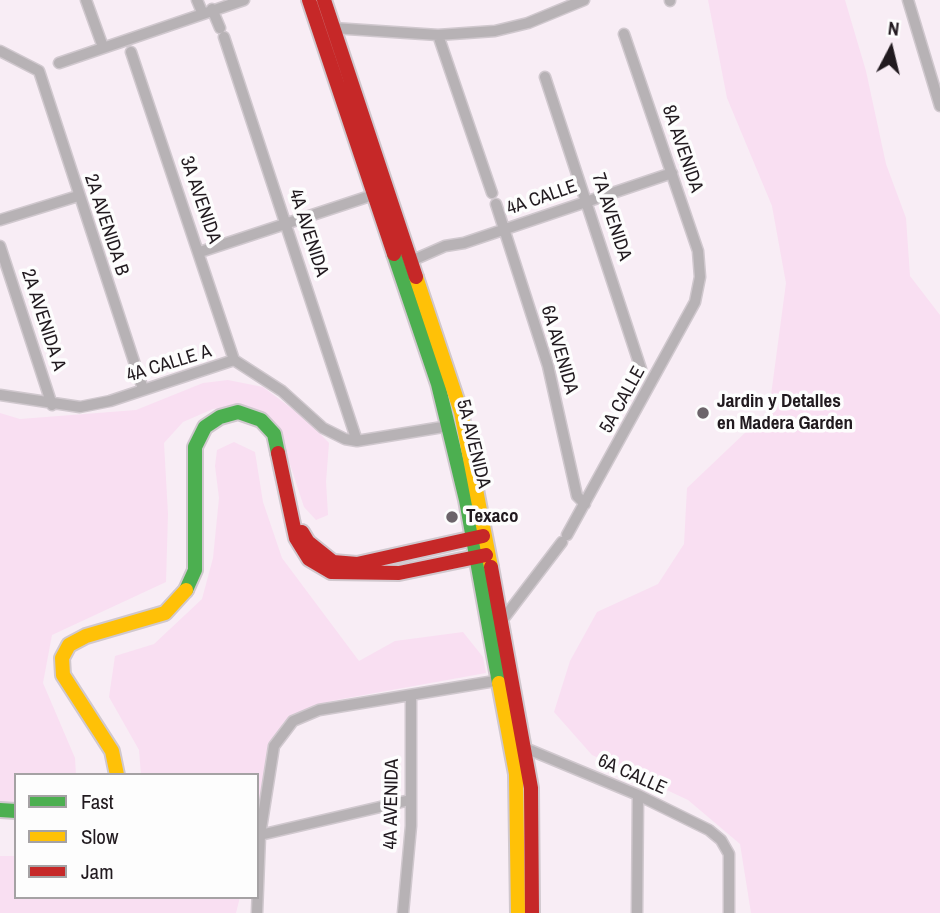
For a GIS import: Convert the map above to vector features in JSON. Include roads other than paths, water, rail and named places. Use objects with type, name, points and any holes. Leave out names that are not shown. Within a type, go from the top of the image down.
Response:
[{"type":"main road","name":"5A AVENIDA","points":[[309,0],[382,193],[411,261],[461,412],[501,680],[525,797],[532,913]]},
{"type":"main road","name":"5A AVENIDA","points":[[324,0],[439,384],[479,537]]},
{"type":"main road","points":[[114,773],[112,751],[63,676],[62,658],[69,645],[86,636],[165,613],[184,595],[195,569],[195,447],[205,428],[220,417],[238,412],[261,420],[274,434],[296,538],[310,559],[331,572],[399,573],[482,556]]},
{"type":"main road","points":[[287,503],[308,542],[333,562],[357,564],[479,537]]},
{"type":"main road","name":"5A AVENIDA","points":[[482,556],[501,622],[525,748],[518,913]]},
{"type":"street","points":[[86,0],[103,47]]},
{"type":"street","name":"4A AVENIDA","points":[[197,0],[222,33],[357,440]]},
{"type":"street","points":[[59,64],[240,0]]},
{"type":"street","points":[[333,28],[438,35],[495,31],[528,23],[584,0]]},
{"type":"street","points":[[908,0],[940,106]]},
{"type":"street","name":"8A AVENIDA","points":[[624,34],[698,251],[700,277]]},
{"type":"street","points":[[438,35],[492,193]]},
{"type":"street","name":"2A AVENIDA B","points":[[0,51],[39,71],[143,389]]},
{"type":"street","name":"3A AVENIDA","points":[[131,52],[234,360]]},
{"type":"street","name":"7A AVENIDA","points":[[545,77],[588,201],[641,369]]},
{"type":"street","name":"4A CALLE","points":[[411,261],[458,249],[464,243],[672,173]]},
{"type":"street","points":[[200,252],[382,193]]},
{"type":"street","points":[[0,220],[78,196]]},
{"type":"street","name":"6A AVENIDA","points":[[496,204],[548,366],[577,496],[585,504]]},
{"type":"street","name":"2A AVENIDA A","points":[[0,246],[52,405]]},
{"type":"street","name":"5A CALLE","points":[[501,622],[565,538],[585,504],[695,302],[700,277]]},
{"type":"street","name":"4A CALLE A","points":[[0,395],[79,407],[110,401],[234,360],[282,391],[323,428],[357,440],[449,426]]},
{"type":"street","points":[[259,861],[260,835],[274,746],[293,721],[319,710],[501,680]]},
{"type":"street","name":"4A AVENIDA","points":[[403,913],[410,800],[411,695]]},
{"type":"street","name":"6A CALLE","points":[[525,748],[638,795],[709,830],[722,840],[729,854],[729,913]]},
{"type":"street","points":[[637,913],[638,795]]},
{"type":"street","points":[[260,835],[410,800]]},
{"type":"place","name":"Jardin y Detalles en Madera Garden","points":[[703,413]]},
{"type":"place","name":"Texaco","points":[[452,517]]}]
